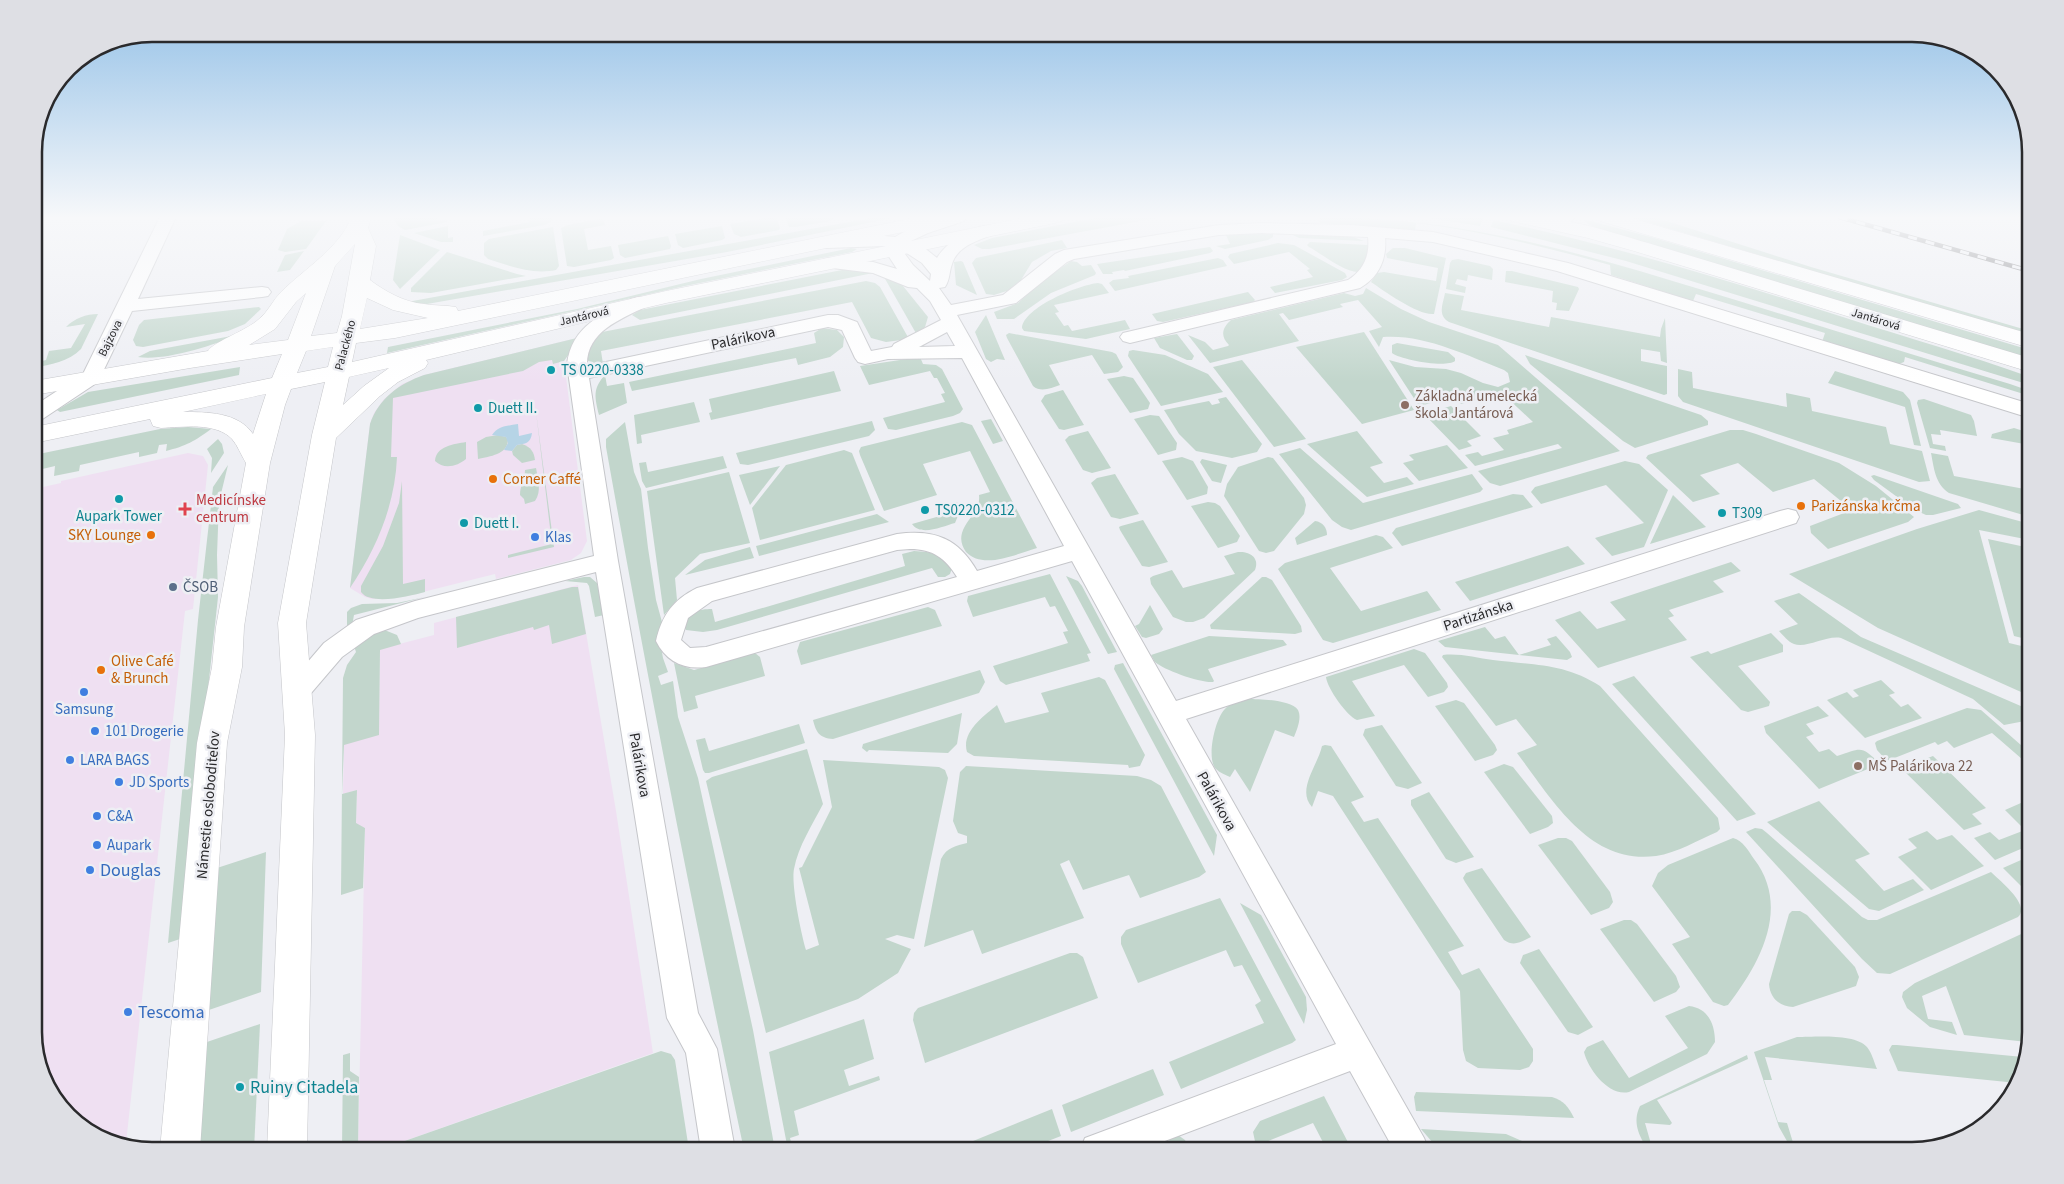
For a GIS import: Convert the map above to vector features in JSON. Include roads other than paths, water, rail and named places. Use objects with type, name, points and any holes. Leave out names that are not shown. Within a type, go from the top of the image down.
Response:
[{"type":"street","name":"Bajzova","points":[[91,378],[141,272]]},
{"type":"street","points":[[190,361],[230,347],[267,324],[288,297],[317,272]]},
{"type":"street","name":"Palackého","points":[[314,358],[324,272]]},
{"type":"street","name":"Palackého","points":[[273,405],[353,316],[362,272]]},
{"type":"street","name":"Jantárová","points":[[492,311],[678,272]]},
{"type":"street","name":"Jantárová","points":[[314,358],[377,364],[638,303],[786,272]]},
{"type":"street","points":[[891,272],[944,310],[1009,299],[1043,272]]},
{"type":"street","points":[[910,272],[944,310]]},
{"type":"street","points":[[1130,337],[1354,284],[1362,280],[1369,272]]},
{"type":"street","points":[[1579,272],[2021,408]]},
{"type":"street","name":"Jantárová","points":[[1724,272],[2021,362]]},
{"type":"street","name":"Jantárová","points":[[1795,272],[2021,338]]},
{"type":"street","points":[[940,273],[944,310]]},
{"type":"street","points":[[360,283],[379,297],[409,308],[442,312],[492,311]]},
{"type":"street","points":[[125,306],[262,292]]},
{"type":"street","name":"Palárikova","points":[[638,303],[601,322],[590,331],[578,355],[579,374],[606,561],[683,1018],[702,1049],[717,1142]]},
{"type":"street","name":"Palárikova","points":[[579,374],[828,321],[838,321],[850,326],[865,358],[888,353],[928,336],[944,310],[1408,1142]]},
{"type":"street","points":[[43,433],[114,420],[243,390],[314,358],[380,334],[492,311]]},
{"type":"street","points":[[324,435],[390,377],[450,347]]},
{"type":"street","name":"Palárikova","points":[[888,353],[967,352]]},
{"type":"street","points":[[43,386],[190,361],[255,353],[314,358]]},
{"type":"street","points":[[287,1142],[300,735],[292,623],[324,435],[333,395],[314,358]]},
{"type":"street","points":[[43,410],[91,378]]},
{"type":"street","name":"Námestie osloboditeľov","points":[[181,1142],[212,743],[227,667],[230,627],[258,463],[273,405]]},
{"type":"street","points":[[114,420],[206,421],[226,425],[241,434],[258,463]]},
{"type":"street","name":"Partizánska","points":[[1169,714],[1788,517]]},
{"type":"street","points":[[971,581],[962,563],[937,544],[921,540],[897,542],[705,594],[692,601],[676,615],[671,626],[668,641],[678,654],[696,659],[706,657],[1078,551]]},
{"type":"street","points":[[297,692],[318,666],[355,633],[372,624],[415,610],[606,561]]},
{"type":"street","points":[[1118,1142],[1357,1052]]},
{"type":"water","points":[[518,424],[519,436],[532,433],[529,441],[517,445],[512,451],[504,450],[508,443],[506,437],[492,435],[500,428]]},
{"type":"place","name":"TS 0220-0338","points":[[551,370]]},
{"type":"place","name":"Základná umelecká škola Jantárová","points":[[1405,405]]},
{"type":"place","name":"Duett II.","points":[[478,408]]},
{"type":"place","name":"Corner Caffé","points":[[493,479]]},
{"type":"place","name":"Aupark Tower","points":[[119,499]]},
{"type":"place","name":"Parizánska krčma","points":[[1801,506]]},
{"type":"place","name":"Medicínske centrum","points":[[185,509]]},
{"type":"place","name":"TS0220-0312","points":[[925,510]]},
{"type":"place","name":"T309","points":[[1722,513]]},
{"type":"place","name":"Duett I.","points":[[464,523]]},
{"type":"place","name":"SKY Lounge","points":[[151,535]]},
{"type":"place","name":"Klas","points":[[535,537]]},
{"type":"place","name":"ČSOB","points":[[173,587]]},
{"type":"place","name":"Olive Café & Brunch","points":[[101,670]]},
{"type":"place","name":"Samsung","points":[[84,692]]},
{"type":"place","name":"101 Drogerie","points":[[95,731]]},
{"type":"place","name":"LARA BAGS","points":[[70,760]]},
{"type":"place","name":"MŠ Palárikova 22","points":[[1858,766]]},
{"type":"place","name":"JD Sports","points":[[119,782]]},
{"type":"place","name":"C&A","points":[[97,816]]},
{"type":"place","name":"Aupark","points":[[97,845]]},
{"type":"place","name":"Douglas","points":[[90,870]]},
{"type":"place","name":"Tescoma","points":[[128,1012]]},
{"type":"place","name":"Ruiny Citadela","points":[[240,1087]]}]
